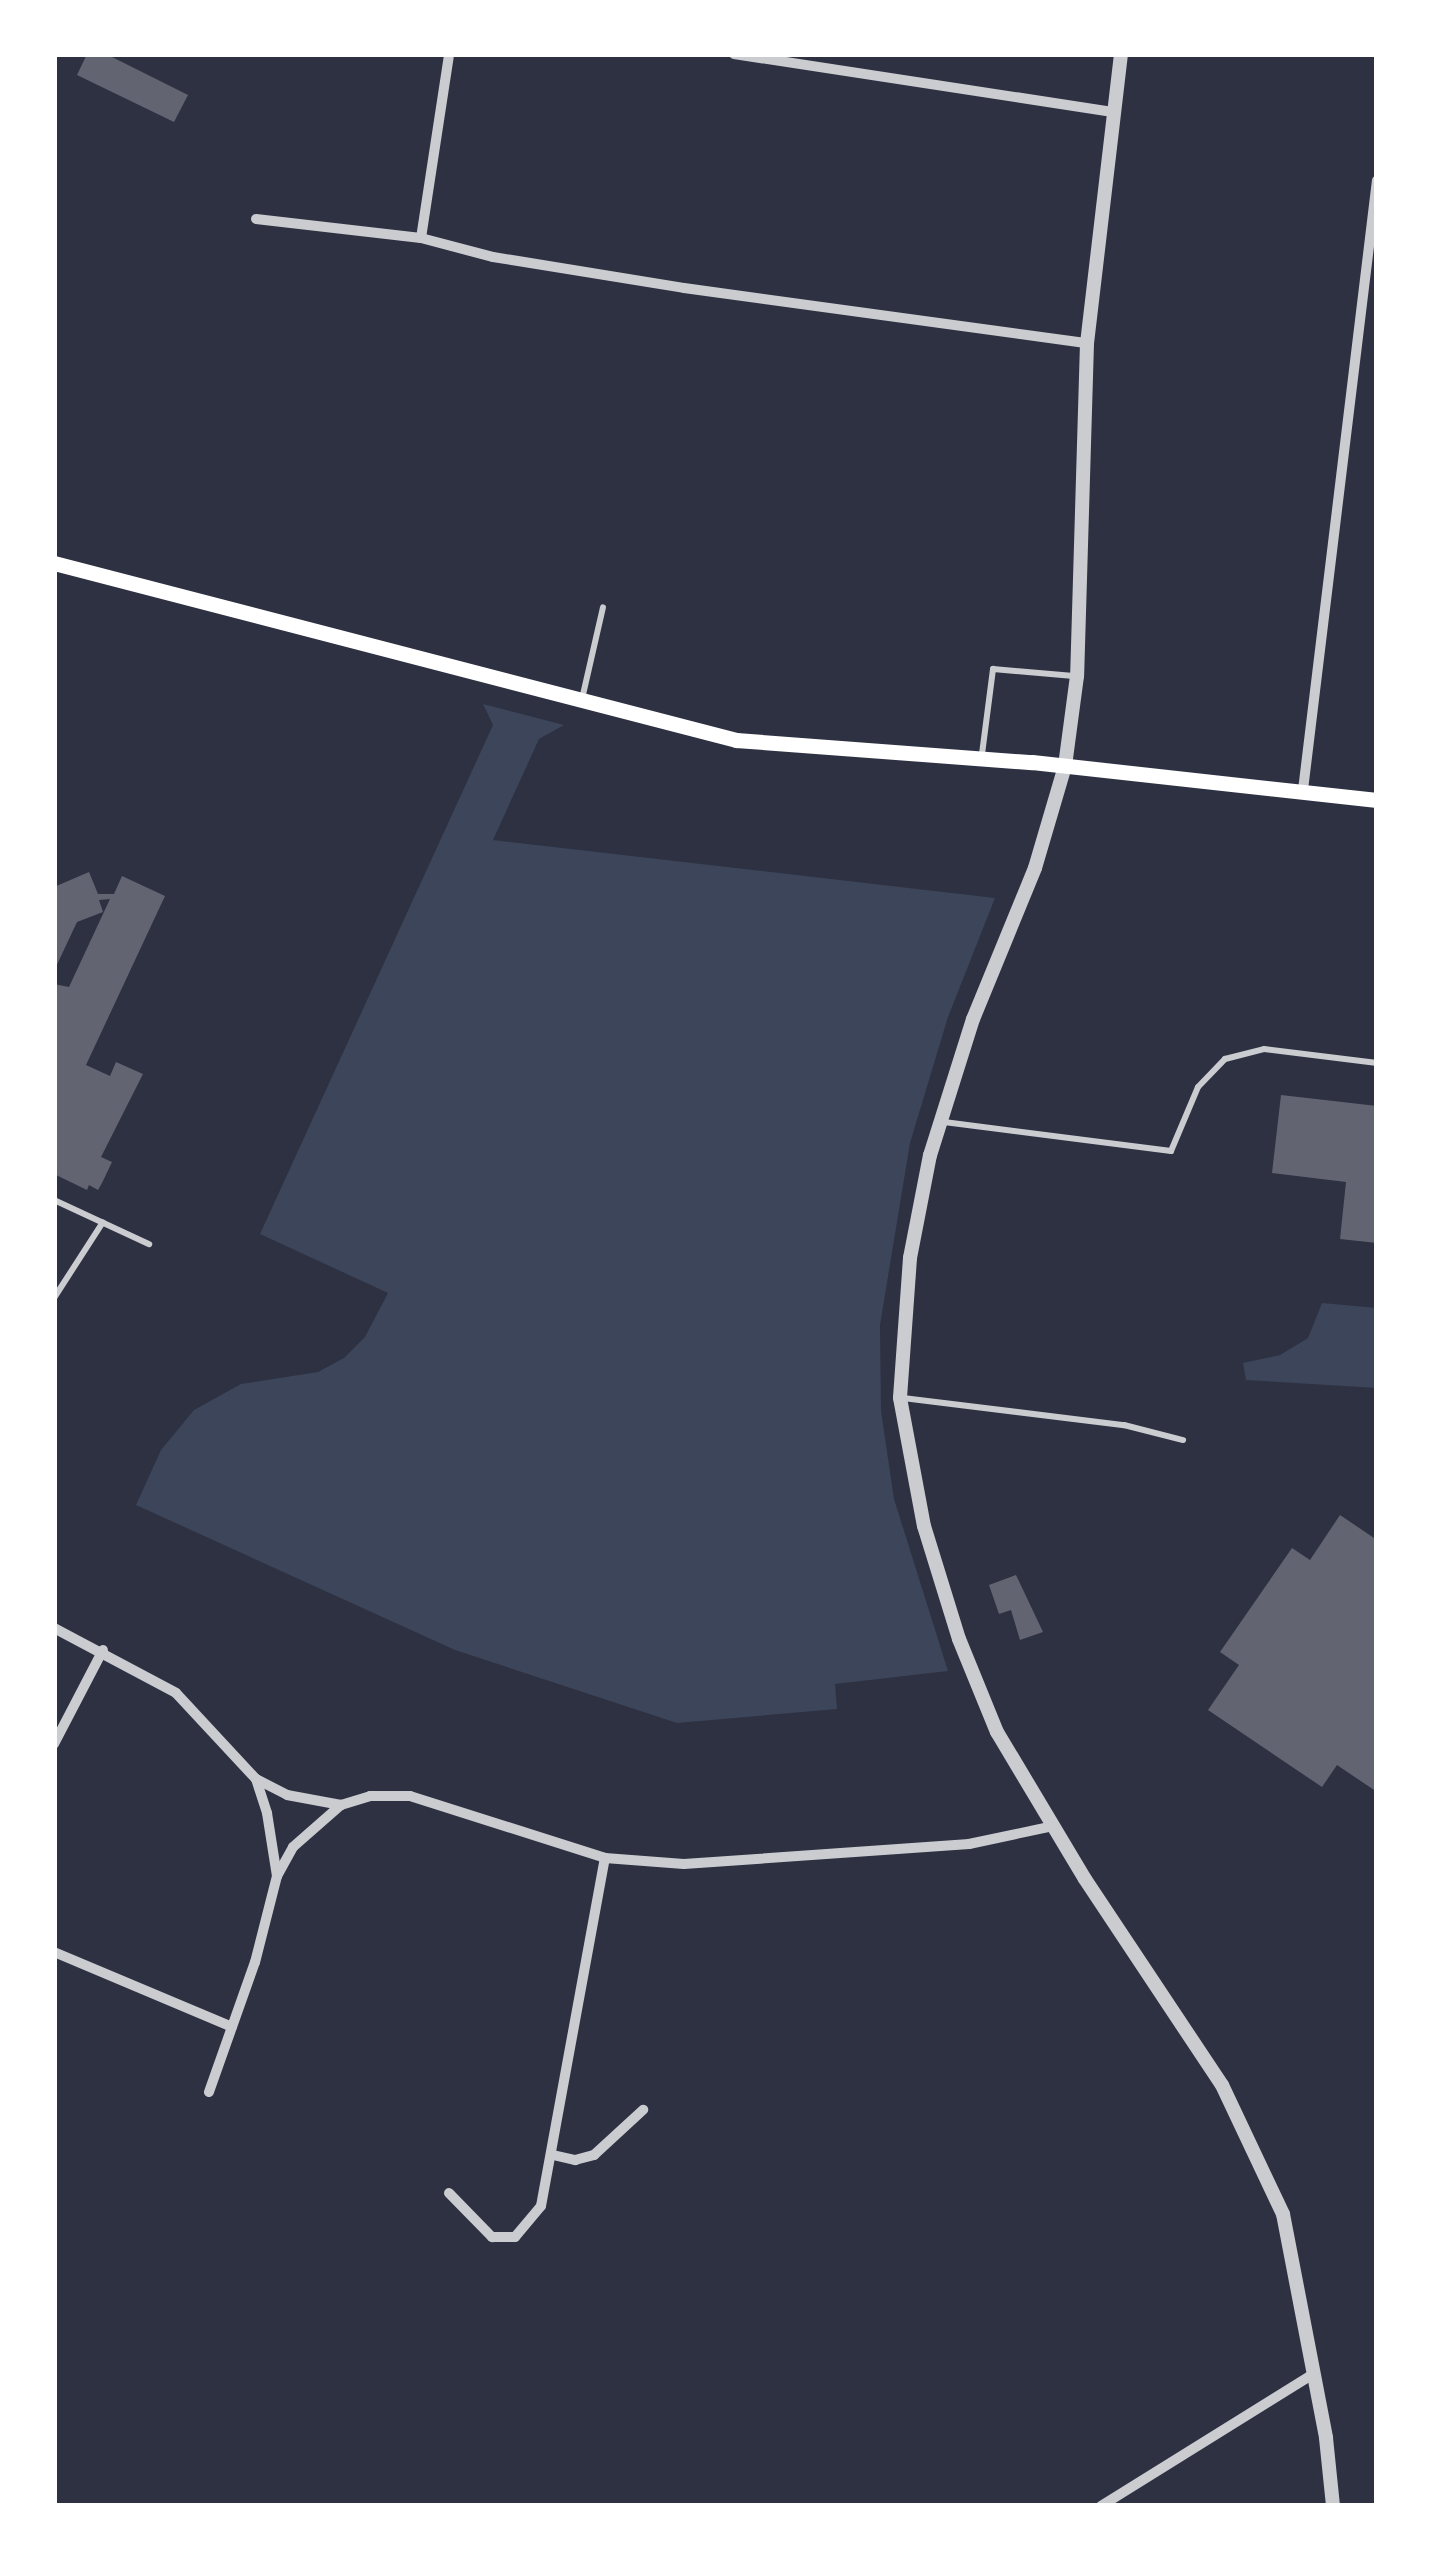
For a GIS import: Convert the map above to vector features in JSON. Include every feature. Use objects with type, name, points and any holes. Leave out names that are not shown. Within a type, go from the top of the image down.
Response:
[{"type":"main road","points":[[54,563],[736,740],[1065,766],[1377,800]]},
{"type":"street","points":[[422,238],[449,54]]},
{"type":"street","points":[[734,54],[1113,112]]},
{"type":"street","points":[[1121,54],[1087,343],[1078,676],[1065,766],[1035,868],[973,1019],[940,1121],[910,1258],[900,1398],[914,1485],[958,1639],[997,1732],[1222,2085],[1283,2214],[1333,2506]]},
{"type":"street","points":[[1304,790],[1377,180]]},
{"type":"street","points":[[256,219],[422,238],[493,257],[684,288],[1087,343]]},
{"type":"street","points":[[54,1628],[103,1650],[176,1693],[256,1779],[287,1795],[341,1804],[370,1796],[410,1796],[605,1858],[684,1864],[759,1861],[969,1844],[1054,1826]]},
{"type":"street","points":[[54,1744],[103,1650]]},
{"type":"street","points":[[256,1779],[277,1876]]},
{"type":"street","points":[[209,2092],[277,1876],[293,1847],[341,1804]]},
{"type":"street","points":[[449,2193],[492,2237],[515,2236],[541,2206],[605,1858]]},
{"type":"street","points":[[54,1952],[232,2027]]},
{"type":"street","points":[[553,2155],[575,2160],[594,2155],[643,2110]]},
{"type":"street","points":[[1101,2506],[1313,2374]]},
{"type":"lane","points":[[581,703],[603,607]]},
{"type":"lane","points":[[981,759],[993,669],[1078,676]]},
{"type":"lane","points":[[940,1121],[1171,1151],[1198,1087],[1225,1059],[1264,1049],[1377,1063]]},
{"type":"lane","points":[[54,1200],[149,1244]]},
{"type":"lane","points":[[54,1298],[103,1222]]},
{"type":"lane","points":[[900,1398],[1124,1425],[1183,1440]]},
{"type":"shaded area","points":[[483,704],[564,725],[539,739],[493,840],[995,898],[948,1017],[910,1143],[880,1325],[881,1411],[894,1499],[948,1671],[835,1684],[837,1709],[677,1723],[455,1650],[136,1505],[161,1450],[194,1410],[241,1384],[318,1372],[344,1358],[365,1337],[388,1293],[260,1234],[493,725]]},
{"type":"shaded area","points":[[1322,1303],[1377,1308],[1377,1388],[1246,1380],[1243,1363],[1280,1355],[1308,1338]]},
{"type":"building","points":[[87,54],[106,54],[188,95],[174,122],[77,75]]},
{"type":"building","points":[[89,872],[98,894],[114,894],[122,876],[165,896],[86,1065],[110,1076],[116,1062],[143,1074],[101,1157],[112,1162],[98,1190],[89,1185],[87,1190],[54,1174],[54,984],[69,987],[110,899],[99,900],[103,912],[77,922],[54,971],[54,887]]},
{"type":"building","points":[[1281,1095],[1377,1106],[1377,1243],[1340,1239],[1346,1182],[1272,1173]]},
{"type":"building","points":[[1340,1515],[1377,1540],[1377,1792],[1337,1765],[1322,1787],[1208,1710],[1239,1665],[1220,1652],[1292,1548],[1310,1560]]},
{"type":"building","points":[[1016,1575],[1043,1632],[1020,1640],[1011,1610],[999,1614],[989,1585]]}]
